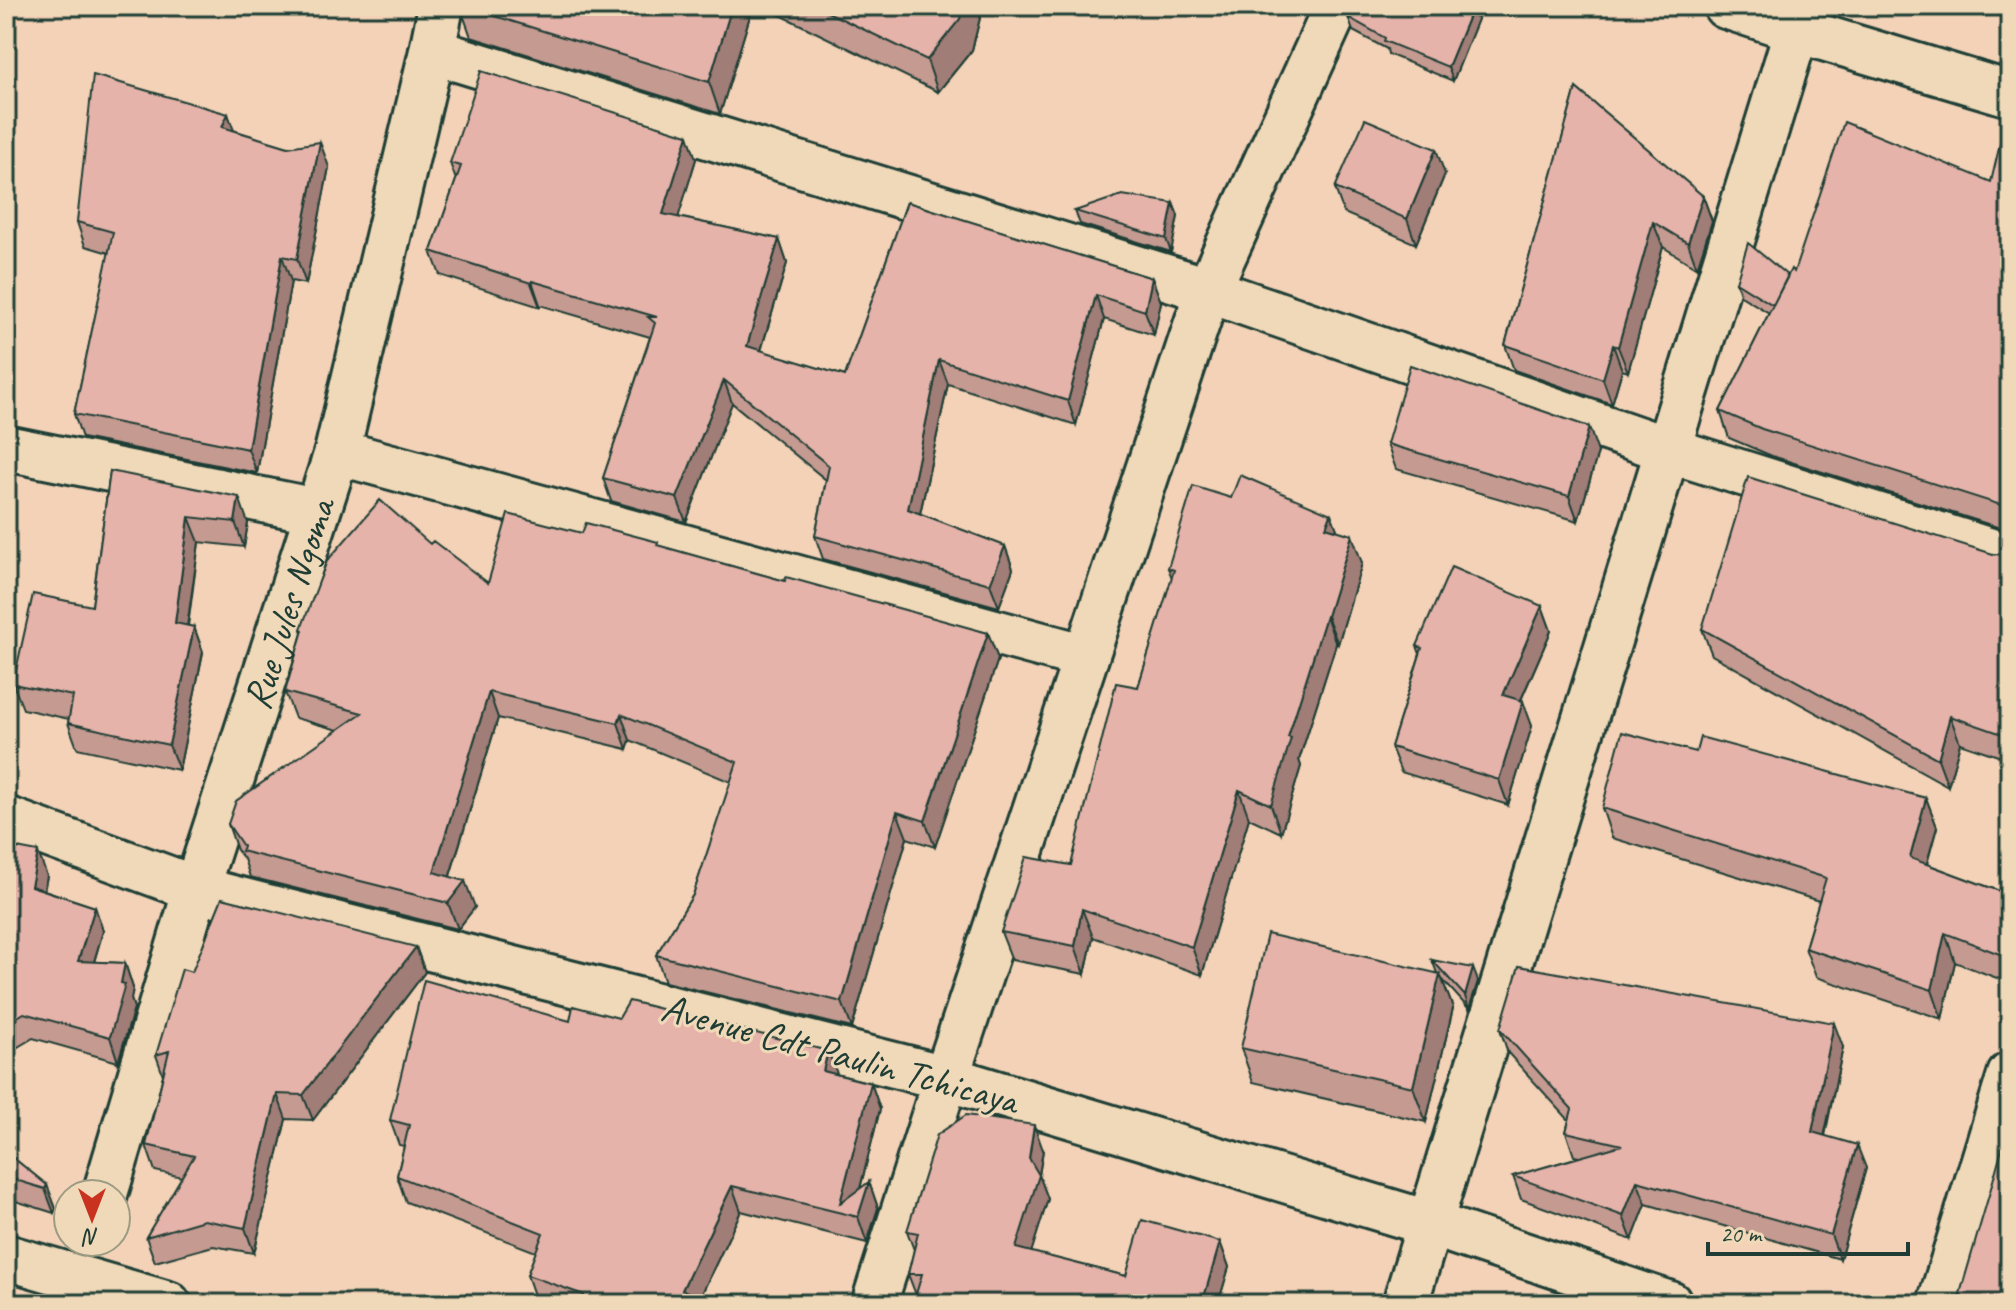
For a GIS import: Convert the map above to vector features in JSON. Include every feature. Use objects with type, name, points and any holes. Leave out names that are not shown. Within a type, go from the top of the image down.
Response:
[{"type":"street","name":"Rue Jules Ngoma","points":[[110,1178],[196,889],[337,452],[441,6]]},
{"type":"street","points":[[874,1304],[1208,290],[1337,6]]},
{"type":"street","points":[[1726,6],[2010,94]]},
{"type":"street","points":[[1405,1304],[1797,29]]},
{"type":"street","points":[[432,51],[1208,290],[1666,449],[2010,557]]},
{"type":"street","points":[[6,448],[317,511]]},
{"type":"street","points":[[337,452],[1086,657]]},
{"type":"street","name":"Avenue Cdt Paulin Tchicaya","points":[[6,819],[196,889],[946,1078],[1428,1223],[1670,1304]]},
{"type":"street","points":[[1940,1304],[2010,1075]]},
{"type":"street","points":[[6,1257],[80,1275],[168,1304]]},
{"type":"building","points":[[462,6],[732,6],[709,82]]},
{"type":"building","points":[[815,6],[964,6],[960,19],[927,60]]},
{"type":"building","points":[[1354,6],[1473,6],[1448,67],[1384,41],[1385,38],[1348,17]]},
{"type":"building","points":[[481,71],[688,135],[663,214],[779,239],[747,346],[845,376],[907,202],[1152,278],[1145,311],[1096,295],[1068,401],[939,360],[908,509],[1005,546],[990,584],[815,536],[829,466],[724,380],[677,498],[603,478],[655,323],[648,317],[657,317],[531,283],[431,251],[461,166],[450,163]]},
{"type":"building","points":[[93,75],[228,114],[222,127],[288,147],[320,142],[297,259],[282,256],[248,449],[74,414],[113,232],[77,222]]},
{"type":"building","points":[[1576,88],[1703,196],[1688,243],[1653,222],[1618,347],[1613,345],[1603,379],[1505,345]]},
{"type":"building","points":[[1365,119],[1436,149],[1407,219],[1335,188]]},
{"type":"building","points":[[1844,122],[1991,182],[2004,127],[2010,127],[2010,508],[1762,429],[1720,411],[1791,269],[1794,272]]},
{"type":"building","points":[[1122,195],[1173,203],[1166,239],[1075,211]]},
{"type":"building","points":[[1748,243],[1788,276],[1773,305],[1736,282]]},
{"type":"building","points":[[1410,365],[1589,427],[1569,496],[1387,444]]},
{"type":"building","points":[[110,471],[239,497],[235,522],[189,517],[175,623],[194,627],[169,745],[68,723],[73,696],[13,684],[33,594],[92,606]]},
{"type":"building","points":[[1240,475],[1331,514],[1326,527],[1352,535],[1288,737],[1291,738],[1271,805],[1239,790],[1192,947],[1082,909],[1075,946],[1001,932],[1026,857],[1071,865],[1116,683],[1138,687],[1174,570],[1168,568],[1193,486],[1231,498]]},
{"type":"building","points":[[1748,477],[1993,554],[2010,552],[2010,720],[2005,735],[1950,716],[1938,759],[1702,629]]},
{"type":"building","points":[[380,500],[430,544],[433,541],[488,583],[508,514],[582,533],[586,523],[785,581],[786,577],[988,633],[925,821],[897,812],[842,1002],[656,955],[693,895],[737,762],[621,714],[618,723],[489,692],[434,872],[465,881],[448,903],[241,851],[243,846],[228,824],[236,801],[362,713],[285,692],[301,629],[327,561]]},
{"type":"building","points":[[1451,567],[1542,606],[1503,695],[1523,701],[1499,780],[1391,747],[1422,648],[1417,646]]},
{"type":"building","points":[[1622,732],[1696,752],[1700,737],[1926,798],[1910,858],[2010,895],[2010,958],[1945,933],[1932,990],[1805,948],[1826,878],[1602,808]]},
{"type":"building","points":[[6,846],[38,852],[31,886],[95,907],[78,961],[125,963],[121,983],[125,984],[110,1037],[24,1013],[6,1024]]},
{"type":"building","points":[[222,898],[416,947],[303,1095],[277,1094],[245,1228],[204,1220],[146,1237],[194,1156],[146,1145],[169,1051],[156,1055],[182,969],[192,972]]},
{"type":"building","points":[[1267,934],[1440,974],[1413,1087],[1241,1048]]},
{"type":"building","points":[[1432,960],[1473,968],[1465,996]]},
{"type":"building","points":[[1519,966],[1834,1023],[1812,1132],[1857,1145],[1831,1235],[1637,1181],[1623,1216],[1513,1176],[1622,1145],[1566,1132],[1572,1109],[1500,1029]]},
{"type":"building","points":[[424,980],[570,1021],[573,1006],[619,1018],[629,1001],[828,1051],[823,1071],[871,1083],[840,1203],[869,1182],[858,1217],[732,1186],[682,1290],[719,1304],[582,1304],[584,1295],[527,1275],[543,1233],[397,1176],[409,1125],[390,1120]]},
{"type":"building","points":[[966,1115],[1034,1125],[1029,1158],[1039,1175],[1016,1248],[1126,1276],[1142,1220],[1220,1242],[1202,1304],[913,1304],[922,1274],[908,1274],[918,1233],[907,1231],[937,1135]]},
{"type":"building","points":[[2010,1119],[2010,1304],[1957,1304],[1991,1188]]},
{"type":"building","points":[[6,1152],[47,1185],[45,1189],[6,1177]]}]
